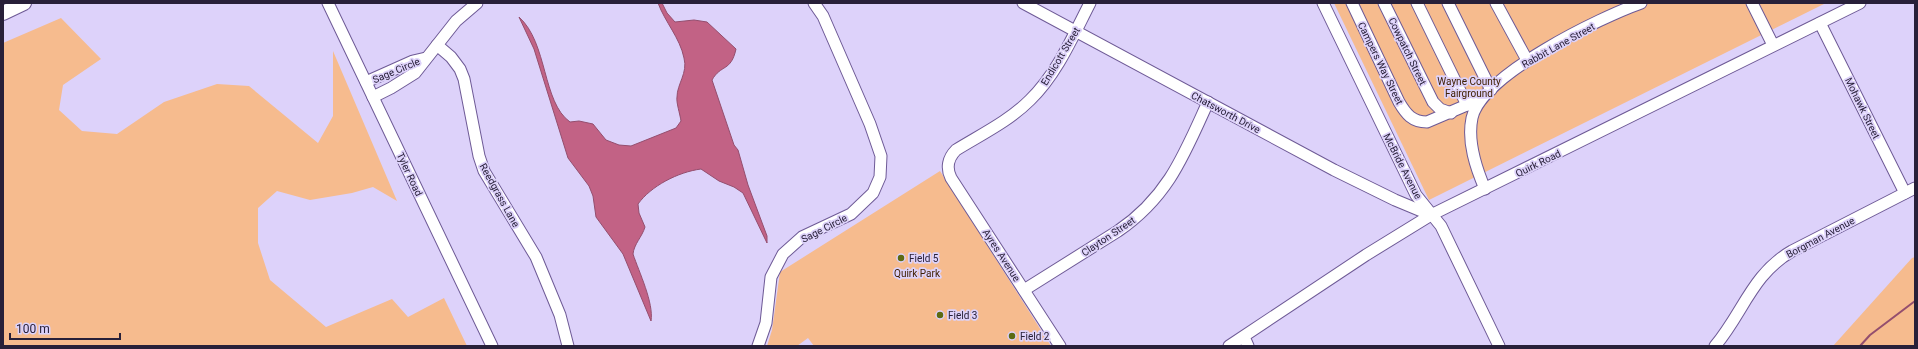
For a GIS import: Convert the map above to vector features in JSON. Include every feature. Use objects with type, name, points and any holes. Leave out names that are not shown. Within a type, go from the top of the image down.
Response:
[{"type":"main road","points":[[3,13],[24,3]]},
{"type":"street","name":"Tyler Road","points":[[328,3],[492,346]]},
{"type":"street","name":"Sage Circle","points":[[373,97],[415,73],[456,21],[477,3]]},
{"type":"street","name":"Sage Circle","points":[[758,346],[766,323],[771,277],[783,254],[802,237],[852,214],[873,194],[880,177],[881,156],[870,124],[823,16],[814,3]]},
{"type":"street","name":"Chatsworth Drive","points":[[1023,3],[1334,170],[1395,200],[1431,215]]},
{"type":"street","name":"Endicott Street","points":[[948,163],[956,150],[1005,121],[1031,100],[1049,77],[1090,3]]},
{"type":"street","name":"McBride Avenue","points":[[1323,3],[1416,195],[1441,226],[1499,346]]},
{"type":"street","name":"Campers Way Street","points":[[1352,3],[1406,113],[1419,122],[1427,122],[1482,99]]},
{"type":"street","name":"Cowpatch Street","points":[[1384,3],[1433,102],[1440,110],[1451,113]]},
{"type":"street","points":[[1417,3],[1467,105]]},
{"type":"street","points":[[1448,3],[1491,90]]},
{"type":"street","points":[[1496,3],[1527,60]]},
{"type":"street","name":"Rabbit Lane Street","points":[[1485,189],[1479,176],[1470,136],[1472,118],[1482,99],[1527,60],[1604,19],[1641,3]]},
{"type":"street","points":[[1752,3],[1773,45]]},
{"type":"street","name":"Quirk Road","points":[[1230,346],[1246,341],[1366,255],[1431,215],[1860,3]]},
{"type":"street","name":"Mohawk Street","points":[[1820,23],[1910,191]]},
{"type":"street","name":"Reedgrass Lane","points":[[437,45],[450,56],[460,69],[464,79],[472,125],[481,163],[499,198],[536,256],[560,315],[568,346]]},
{"type":"street","name":"Sage Circle","points":[[366,82],[414,61],[426,58]]},
{"type":"street","name":"Clayton Street","points":[[1024,290],[1132,222],[1155,200],[1177,169],[1208,102]]},
{"type":"street","name":"Ayres Avenue","points":[[948,163],[948,170],[951,178],[1060,346]]},
{"type":"street","name":"Borgman Avenue","points":[[1715,346],[1725,333],[1754,286],[1777,260],[1910,191]]},
{"type":"green space","name":"Wayne County Fairground","points":[[1334,3],[1824,3],[1824,4],[1429,200]]},
{"type":"green space","points":[[61,18],[101,59],[63,85],[59,110],[82,131],[117,134],[164,102],[217,84],[249,86],[318,143],[333,116],[333,51],[397,201],[373,187],[352,193],[310,200],[277,191],[258,208],[258,243],[270,280],[326,327],[392,299],[408,317],[444,298],[467,346],[3,346],[3,43]]},
{"type":"green space","name":"Quirk Park","points":[[940,171],[1051,346],[814,346],[808,338],[797,346],[767,346],[772,330],[780,272]]},
{"type":"green space","points":[[1915,257],[1915,346],[1833,346],[1912,258]]},
{"type":"shaded area","points":[[658,3],[662,3],[667,13],[675,22],[694,20],[707,22],[736,49],[729,65],[715,75],[712,80],[734,145],[738,150],[748,185],[767,236],[767,243],[743,193],[734,187],[719,181],[701,169],[683,173],[650,191],[638,204],[639,213],[645,227],[633,254],[648,297],[651,321],[623,254],[596,217],[593,196],[589,186],[568,158],[534,49],[519,17],[528,28],[535,42],[554,101],[561,113],[570,122],[579,121],[593,124],[606,140],[619,145],[631,146],[676,128],[681,121],[677,92],[684,74],[685,63],[676,37],[664,17]]},
{"type":"waterway","points":[[1860,346],[1870,335],[1915,301]]},
{"type":"place","name":"Field 5","points":[[901,258]]},
{"type":"place","name":"Field 3","points":[[940,315]]},
{"type":"place","name":"Field 2","points":[[1012,336]]}]
